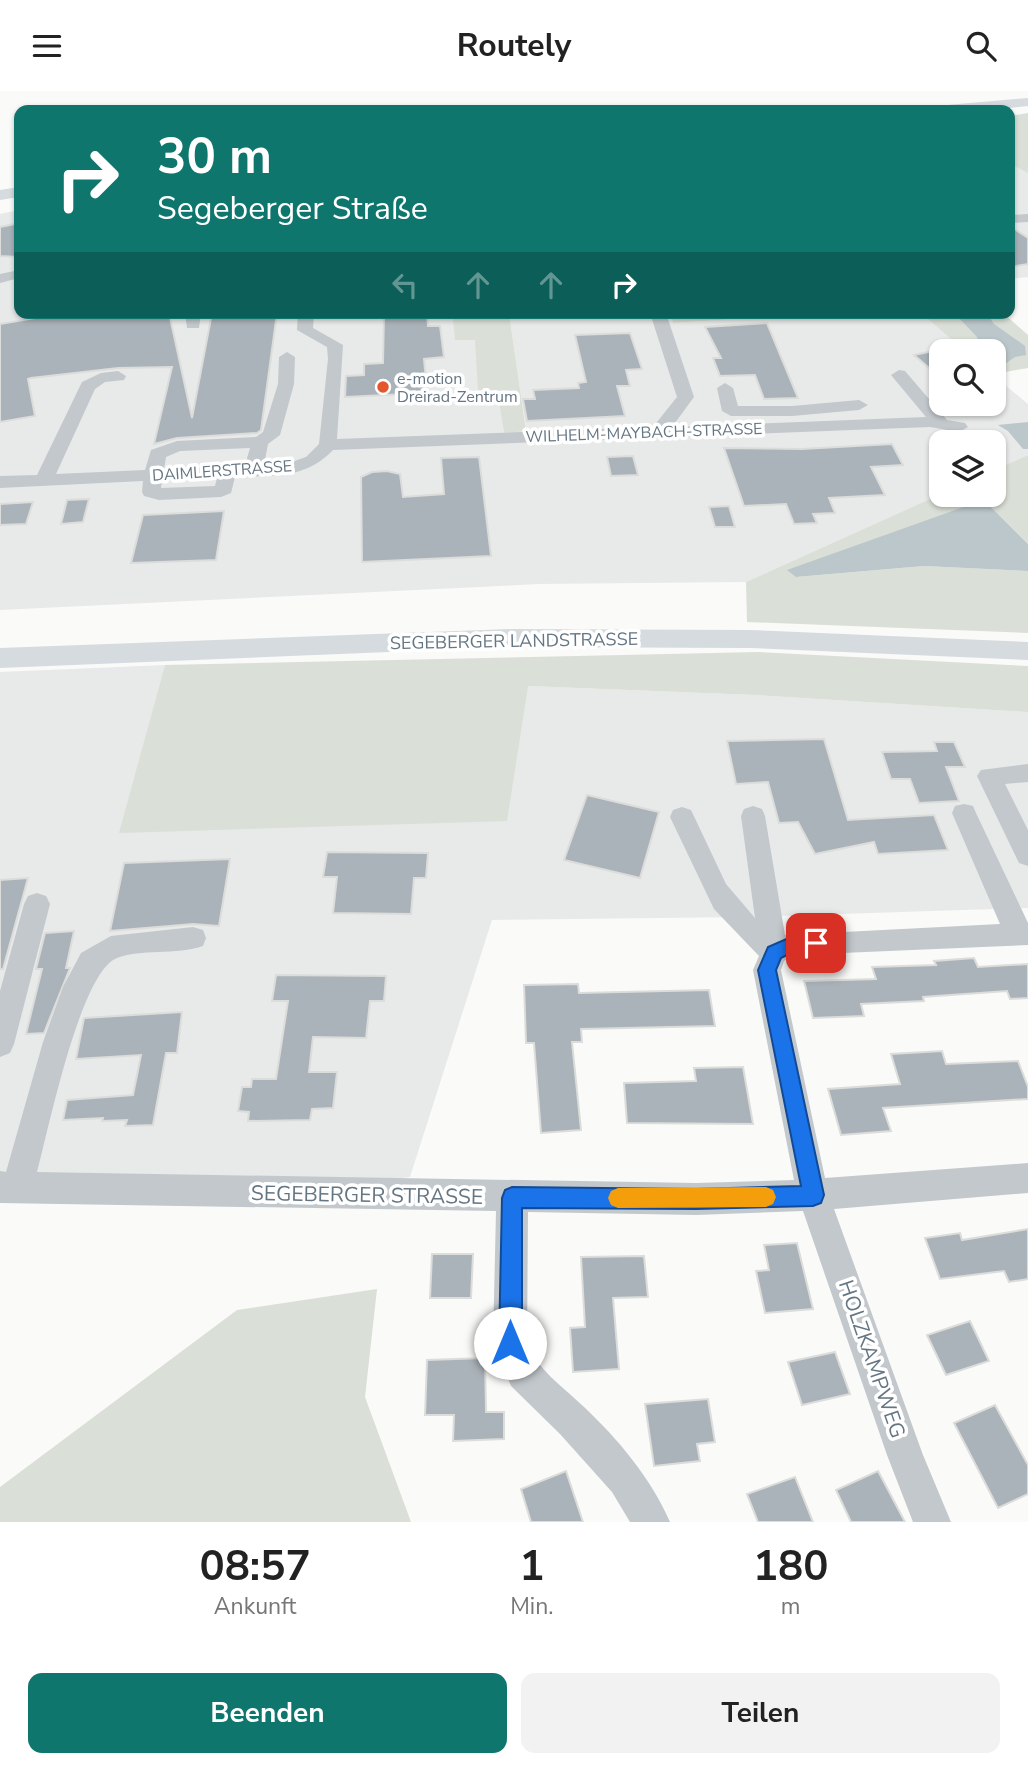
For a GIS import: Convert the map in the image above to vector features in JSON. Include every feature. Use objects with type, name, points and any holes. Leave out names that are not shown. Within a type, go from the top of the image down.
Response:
[{"type":"main road","points":[[998,105],[1028,102]]},
{"type":"main road","name":"SEGEBERGER LANDSTRASSE","points":[[0,658],[512,638],[750,639],[1028,651]]},
{"type":"street","points":[[306,319],[305,330],[335,345],[328,445]]},
{"type":"street","points":[[659,431],[687,397],[660,319]]},
{"type":"street","points":[[154,475],[157,454],[163,450],[177,446],[260,442],[271,435],[286,384],[288,358]]},
{"type":"street","name":"WILHELM-MAYBACH-STRASSE","points":[[328,445],[659,431],[796,419],[930,422],[950,426],[899,375]]},
{"type":"street","points":[[44,480],[88,386],[101,378],[118,376]]},
{"type":"street","points":[[725,389],[732,411],[796,419],[859,405]]},
{"type":"street","points":[[253,471],[260,442]]},
{"type":"street","name":"DAIMLERSTRASSE","points":[[0,482],[154,475],[151,492],[154,493],[205,492],[224,489],[227,472],[288,469],[313,461],[328,445]]},
{"type":"street","points":[[313,461],[413,457]]},
{"type":"street","points":[[1028,773],[989,776],[1028,856]]},
{"type":"street","points":[[682,817],[724,902],[774,953],[791,944],[1023,934],[964,813]]},
{"type":"street","name":"HOLZKAMPWEG","points":[[753,816],[774,953],[767,970],[813,1195],[905,1455],[932,1522]]},
{"type":"street","points":[[0,1045],[37,904]]},
{"type":"street","points":[[9,1188],[57,1042],[77,987],[91,961],[111,947],[193,938]]},
{"type":"street","name":"SEGEBERGER STRASSE","points":[[9,1188],[696,1199],[813,1195],[1028,1178]]},
{"type":"street","points":[[512,1198],[510,1343],[523,1374],[573,1421],[625,1479],[651,1522]]},
{"type":"shaded area","points":[[1028,113],[1028,173],[1015,166],[1015,115]]},
{"type":"shaded area","points":[[1015,166],[1028,173],[1028,277],[1015,278]]},
{"type":"shaded area","points":[[14,211],[14,319],[453,319],[455,339],[475,339],[497,389],[504,433],[526,430],[510,319],[672,319],[673,323],[734,319],[928,319],[951,339],[929,339],[929,416],[1006,416],[1006,386],[1028,404],[1028,455],[1006,465],[1006,430],[929,430],[929,499],[746,582],[539,584],[0,610],[0,214]]},
{"type":"shaded area","points":[[453,319],[510,319],[526,431],[504,433],[497,390],[478,390],[475,340],[455,340]]},
{"type":"shaded area","points":[[672,319],[734,319],[673,323]]},
{"type":"shaded area","points":[[928,319],[1010,319],[1028,335],[1028,368],[1006,372],[1006,339],[951,339]]},
{"type":"shaded area","points":[[960,319],[991,319],[1025,346],[1026,355],[1015,357],[1006,363],[1006,339],[977,339]]},
{"type":"shaded area","points":[[1028,422],[1028,449],[1023,449],[1008,431],[998,425]]},
{"type":"shaded area","points":[[1028,455],[1028,544],[991,507],[1006,507],[1006,465]]},
{"type":"shaded area","points":[[929,499],[929,507],[980,507],[796,577],[924,566],[1028,571],[1028,633],[747,622],[746,582]]},
{"type":"shaded area","points":[[964,507],[991,507],[1028,544],[1028,571],[924,566],[796,577],[787,570]]},
{"type":"shaded area","points":[[759,652],[1028,666],[1028,712],[755,695],[528,686],[507,821],[119,833],[165,665]]},
{"type":"shaded area","points":[[165,665],[120,833],[528,686],[755,695],[1028,712],[1028,908],[744,917],[492,920],[410,1177],[332,1187],[0,1186],[0,672]]},
{"type":"shaded area","points":[[377,1289],[365,1397],[411,1522],[0,1522],[0,1487],[237,1310]]},
{"type":"building","points":[[14,224],[14,257],[0,256],[0,227]]},
{"type":"building","points":[[1015,229],[1028,238],[1028,264],[1015,266]]},
{"type":"building","points":[[29,319],[170,319],[192,418],[211,319],[276,319],[261,430],[257,433],[177,438],[154,444],[172,367],[118,368],[31,378],[28,379],[35,416],[0,422],[0,324]]},
{"type":"building","points":[[384,319],[427,319],[428,326],[440,326],[444,357],[424,359],[427,393],[345,397],[346,376],[364,375],[364,364],[383,363]]},
{"type":"building","points":[[767,323],[798,398],[764,399],[755,375],[720,376],[713,358],[721,358],[705,327]]},
{"type":"building","points":[[630,333],[642,369],[626,370],[630,386],[617,386],[625,416],[527,421],[523,399],[535,399],[533,390],[579,388],[578,383],[586,382],[575,335]]},
{"type":"building","points":[[929,352],[929,368],[914,355]]},
{"type":"building","points":[[892,444],[903,465],[871,467],[885,495],[829,498],[835,513],[813,514],[817,523],[794,524],[786,504],[744,506],[724,448],[802,449]]},
{"type":"building","points":[[633,456],[638,475],[611,476],[607,457]]},
{"type":"building","points":[[479,457],[491,556],[362,562],[361,477],[372,472],[400,474],[403,497],[444,494],[441,458]]},
{"type":"building","points":[[89,499],[83,522],[61,524],[67,500]]},
{"type":"building","points":[[33,502],[26,524],[0,525],[0,504]]},
{"type":"building","points":[[729,506],[735,527],[715,527],[709,507]]},
{"type":"building","points":[[224,511],[216,560],[131,563],[143,515]]},
{"type":"building","points":[[824,739],[848,820],[934,815],[948,850],[878,854],[874,842],[815,854],[798,822],[779,823],[768,782],[736,784],[727,741]]},
{"type":"building","points":[[934,742],[954,742],[965,767],[946,767],[959,801],[919,803],[910,779],[891,779],[882,752],[937,751]]},
{"type":"building","points":[[587,795],[659,812],[640,878],[564,860]]},
{"type":"building","points":[[327,852],[428,853],[426,878],[414,878],[411,914],[333,913],[337,877],[323,877]]},
{"type":"building","points":[[230,859],[219,926],[193,924],[110,931],[124,863]]},
{"type":"building","points":[[28,878],[3,969],[0,969],[0,880]]},
{"type":"building","points":[[74,931],[66,968],[70,968],[44,1033],[26,1034],[42,969],[36,969],[45,933]]},
{"type":"building","points":[[974,958],[978,967],[1028,964],[1028,998],[1010,999],[1007,991],[923,997],[924,1001],[861,1004],[864,1016],[813,1018],[804,981],[876,979],[872,967],[936,965],[934,961]]},
{"type":"building","points":[[276,975],[386,976],[384,1001],[370,1001],[366,1038],[313,1037],[309,1072],[337,1072],[333,1108],[312,1109],[310,1120],[248,1121],[249,1112],[238,1111],[242,1087],[251,1087],[252,1079],[276,1079],[288,1001],[272,1001]]},
{"type":"building","points":[[578,984],[579,993],[709,990],[715,1026],[581,1029],[582,1042],[572,1042],[581,1130],[541,1133],[534,1043],[526,1043],[524,985]]},
{"type":"building","points":[[182,1012],[177,1053],[166,1053],[153,1125],[125,1126],[127,1120],[102,1121],[103,1118],[63,1120],[67,1100],[133,1095],[141,1055],[76,1059],[84,1018]]},
{"type":"building","points":[[942,1051],[946,1064],[1018,1061],[1028,1087],[1028,1099],[883,1108],[891,1131],[841,1135],[828,1089],[900,1084],[891,1054]]},
{"type":"building","points":[[743,1067],[753,1124],[627,1123],[624,1083],[696,1081],[694,1068]]},
{"type":"building","points":[[1028,1229],[1028,1279],[1009,1282],[1004,1271],[940,1279],[925,1238],[960,1233],[962,1240]]},
{"type":"building","points":[[797,1243],[813,1309],[765,1313],[756,1271],[769,1270],[764,1245]]},
{"type":"building","points":[[432,1254],[473,1254],[471,1298],[430,1298]]},
{"type":"building","points":[[644,1256],[648,1297],[613,1298],[619,1369],[573,1372],[570,1328],[585,1327],[581,1257]]},
{"type":"building","points":[[970,1321],[989,1361],[946,1375],[927,1335]]},
{"type":"building","points":[[835,1352],[850,1394],[802,1405],[788,1362]]},
{"type":"building","points":[[485,1358],[486,1412],[504,1412],[504,1439],[453,1441],[454,1415],[425,1415],[427,1360]]},
{"type":"building","points":[[708,1399],[715,1442],[697,1444],[700,1461],[654,1466],[645,1404]]},
{"type":"building","points":[[995,1405],[1028,1465],[1028,1494],[998,1508],[954,1423]]},
{"type":"building","points":[[566,1471],[583,1522],[531,1522],[521,1489]]},
{"type":"building","points":[[878,1471],[905,1522],[851,1522],[836,1490]]},
{"type":"building","points":[[795,1477],[813,1522],[758,1522],[747,1494]]},
{"type":"slow traffic","points":[[618,1198],[766,1197]]},
{"type":"place","name":"e-motion Dreirad-Zentrum","points":[[383,387]]},
{"type":"route","points":[[510,1343],[512,1198],[696,1199],[813,1195],[767,970],[774,953],[791,944],[816,943]]}]
